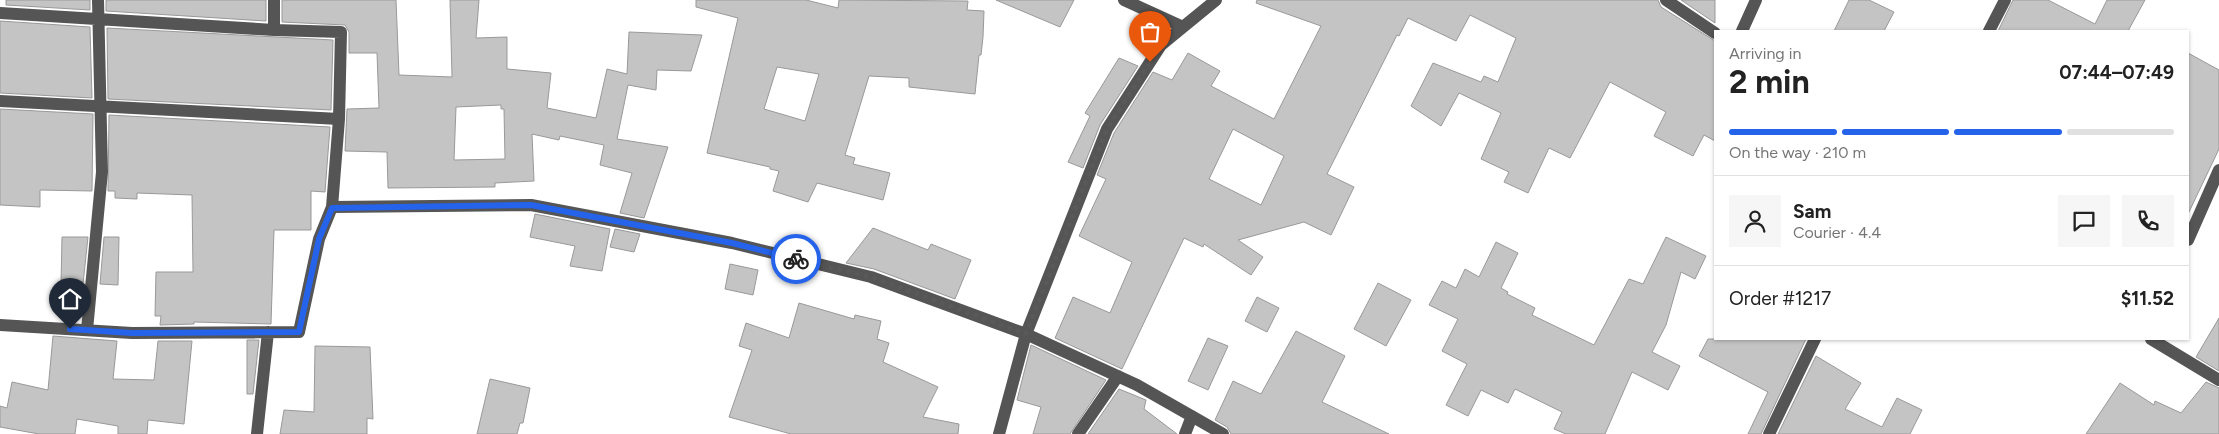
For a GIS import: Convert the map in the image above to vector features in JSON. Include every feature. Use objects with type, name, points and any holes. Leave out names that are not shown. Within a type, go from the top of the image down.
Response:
[{"type":"street","points":[[87,330],[102,172],[98,0]]},
{"type":"street","points":[[274,0],[274,30]]},
{"type":"street","points":[[1124,0],[1183,27]]},
{"type":"street","points":[[999,434],[1026,334],[1107,129],[1161,45],[1216,0]]},
{"type":"street","points":[[1666,0],[1714,32]]},
{"type":"street","points":[[1742,30],[1756,0]]},
{"type":"street","points":[[1990,30],[2005,0]]},
{"type":"street","points":[[0,13],[274,30],[340,32],[339,119],[332,208],[319,239],[299,332],[132,333],[0,325]]},
{"type":"street","points":[[0,101],[339,119]]},
{"type":"street","points":[[2189,238],[2219,170]]},
{"type":"street","points":[[332,208],[531,205],[732,243],[871,277],[1026,334],[1118,376],[1224,434]]},
{"type":"street","points":[[257,434],[268,332]]},
{"type":"street","points":[[1769,434],[1815,340]]},
{"type":"street","points":[[2153,340],[2219,380]]},
{"type":"street","points":[[1078,434],[1118,376]]},
{"type":"street","points":[[1185,434],[1192,416]]},
{"type":"building","points":[[6,0],[90,0],[90,10],[6,5]]},
{"type":"building","points":[[106,0],[266,0],[266,21],[106,11]]},
{"type":"building","points":[[282,0],[396,0],[399,75],[452,77],[450,0],[479,0],[476,38],[507,37],[507,69],[551,73],[547,108],[596,118],[607,69],[627,74],[629,32],[702,35],[691,71],[657,70],[656,90],[628,85],[617,139],[668,147],[644,218],[620,213],[632,173],[600,165],[604,145],[560,136],[559,140],[532,134],[534,181],[495,183],[495,187],[388,188],[387,152],[345,151],[347,109],[379,108],[377,53],[349,53],[349,32],[345,25],[282,22]],"holes":[[[501,105],[501,109],[504,109],[505,159],[454,160],[456,107]]]},
{"type":"building","points":[[696,0],[806,0],[838,8],[839,0],[968,1],[967,10],[984,11],[983,37],[975,94],[909,87],[909,78],[869,76],[845,155],[855,158],[853,164],[890,173],[883,200],[817,183],[808,202],[773,191],[779,171],[770,169],[770,167],[707,153],[738,18],[696,7]],"holes":[[[777,67],[819,74],[805,121],[764,109]]]},
{"type":"building","points":[[996,0],[1074,0],[1060,27]]},
{"type":"building","points":[[1257,0],[1658,0],[1661,7],[1714,40],[1714,140],[1704,135],[1693,156],[1654,136],[1666,112],[1610,82],[1570,158],[1549,148],[1528,193],[1504,182],[1509,172],[1481,159],[1501,113],[1459,93],[1441,126],[1411,106],[1433,63],[1481,82],[1484,76],[1498,82],[1516,38],[1470,15],[1456,41],[1408,18],[1399,36],[1397,35],[1327,174],[1354,187],[1331,235],[1304,222],[1238,240],[1263,257],[1251,275],[1204,244],[1203,247],[1184,238],[1122,369],[1055,338],[1073,297],[1110,313],[1132,262],[1079,236],[1106,179],[1097,175],[1114,133],[1153,72],[1172,80],[1188,53],[1220,71],[1211,86],[1274,119],[1321,26],[1256,3]],"holes":[[[1233,129],[1284,156],[1261,205],[1209,179]]]},
{"type":"building","points":[[1681,0],[1715,0],[1715,23]]},
{"type":"building","points":[[1849,0],[1869,0],[1894,12],[1885,30],[1834,30]]},
{"type":"building","points":[[2013,0],[2048,0],[2095,24],[2107,0],[2145,0],[2129,30],[1998,30]]},
{"type":"building","points":[[0,21],[90,27],[92,98],[0,93]]},
{"type":"building","points":[[107,28],[333,40],[331,110],[108,99]]},
{"type":"building","points":[[2189,54],[2219,70],[2219,149],[2189,212]]},
{"type":"building","points":[[1119,58],[1138,66],[1100,125],[1083,168],[1068,162],[1090,116],[1085,113]]},
{"type":"building","points":[[0,109],[93,114],[92,191],[40,190],[40,207],[0,205]]},
{"type":"building","points":[[109,115],[330,127],[325,192],[311,191],[311,230],[274,230],[271,324],[194,322],[194,324],[160,325],[161,316],[155,316],[156,272],[193,272],[192,195],[137,193],[137,199],[115,198],[115,191],[108,191]]},
{"type":"building","points":[[535,214],[610,229],[602,271],[570,266],[575,246],[530,237]]},
{"type":"building","points":[[873,228],[928,250],[931,244],[971,260],[955,299],[874,269],[846,263]]},
{"type":"building","points":[[615,229],[640,234],[634,252],[610,247]]},
{"type":"building","points":[[62,237],[88,237],[83,284],[61,284]]},
{"type":"building","points":[[104,237],[119,237],[118,285],[100,284]]},
{"type":"building","points":[[1666,237],[1706,256],[1695,279],[1681,272],[1666,325],[1652,352],[1680,366],[1668,390],[1632,372],[1605,434],[1566,434],[1554,429],[1562,412],[1515,389],[1508,403],[1481,390],[1468,416],[1446,405],[1467,364],[1442,351],[1458,319],[1429,305],[1442,281],[1456,288],[1465,269],[1479,277],[1496,242],[1518,253],[1501,288],[1508,292],[1507,294],[1535,308],[1532,315],[1594,345],[1629,279],[1643,284]]},
{"type":"building","points":[[730,264],[758,270],[753,295],[725,289]]},
{"type":"building","points":[[1378,283],[1411,300],[1386,346],[1354,329]]},
{"type":"building","points":[[1257,297],[1279,308],[1267,332],[1245,321]]},
{"type":"building","points":[[799,303],[854,319],[855,315],[881,321],[877,339],[889,343],[883,362],[938,387],[923,417],[959,424],[958,434],[791,434],[729,417],[752,350],[739,346],[746,323],[789,338]]},
{"type":"building","points":[[2219,318],[2219,371],[2196,357]]},
{"type":"building","points":[[1296,331],[1345,356],[1322,402],[1389,434],[1231,434],[1227,427],[1215,420],[1233,381],[1261,394]]},
{"type":"building","points":[[53,336],[117,341],[113,379],[154,380],[158,341],[192,341],[184,424],[148,420],[147,434],[118,434],[118,426],[77,419],[75,434],[39,434],[0,427],[0,406],[7,408],[12,382],[48,390]]},
{"type":"building","points":[[1208,338],[1228,346],[1208,390],[1188,381]]},
{"type":"building","points":[[1708,339],[1806,340],[1761,434],[1748,434],[1768,392],[1699,356]]},
{"type":"building","points":[[247,340],[259,340],[253,394],[247,394]]},
{"type":"building","points":[[1031,345],[1106,380],[1070,434],[1033,434],[1041,407],[1017,400]]},
{"type":"building","points":[[315,346],[370,347],[373,419],[367,418],[367,434],[280,434],[284,410],[314,412]]},
{"type":"building","points":[[1816,356],[1861,383],[1845,409],[1882,427],[1897,398],[1922,410],[1910,434],[1778,434]]},
{"type":"building","points":[[490,379],[530,388],[523,423],[520,423],[517,434],[477,434]]},
{"type":"building","points":[[2206,382],[2219,388],[2219,434],[2086,434],[2120,383],[2154,405],[2155,401],[2181,413]]},
{"type":"building","points":[[1119,389],[1146,400],[1144,409],[1177,434],[1088,434]]},
{"type":"way so far","points":[[796,259],[871,277],[1026,334],[1107,129],[1150,62]]},
{"type":"route","points":[[70,329],[132,333],[299,332],[319,239],[332,208],[531,205],[732,243],[796,259]]}]
